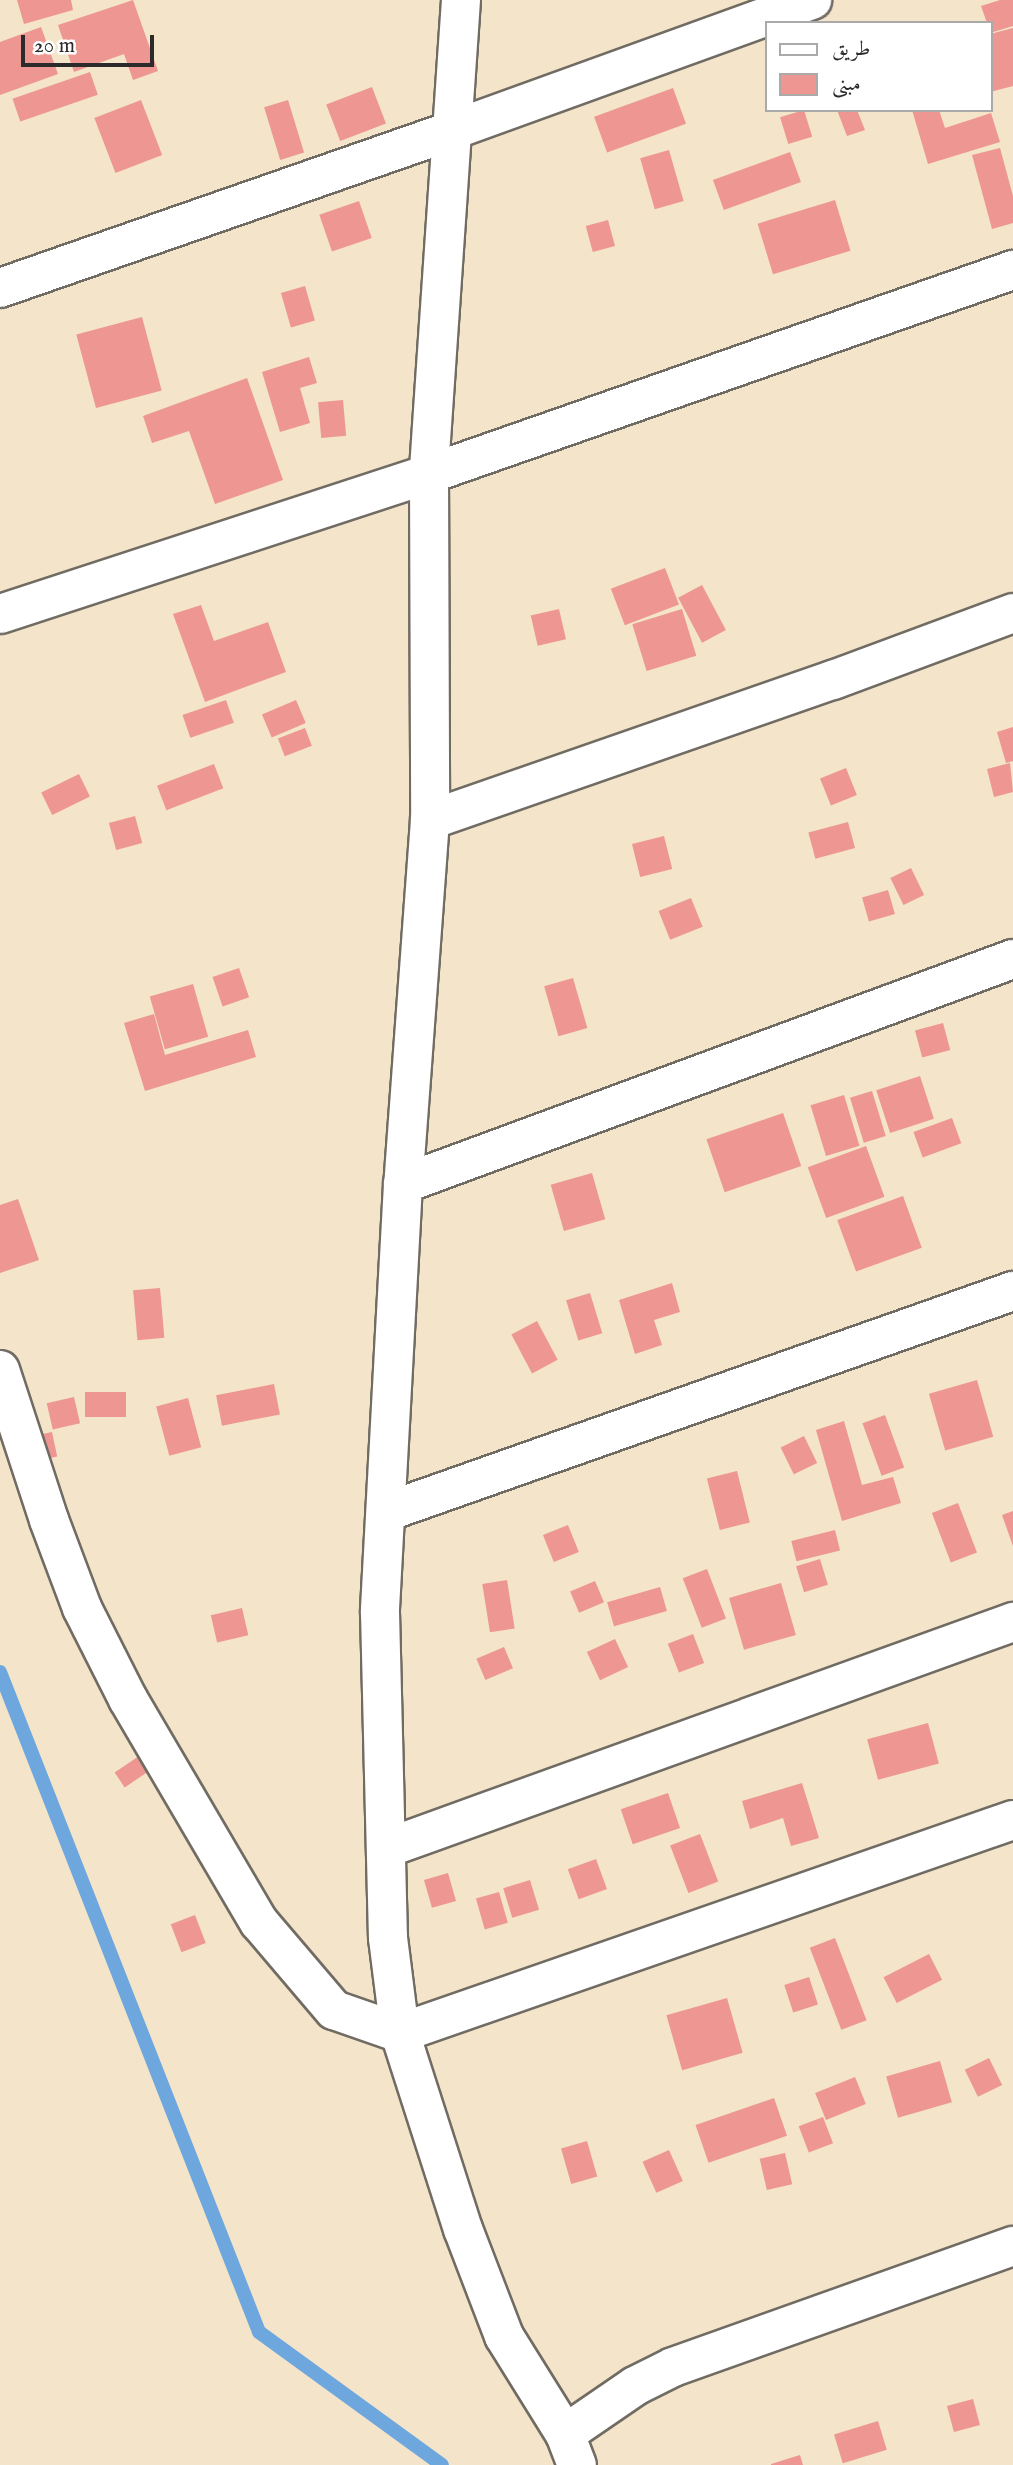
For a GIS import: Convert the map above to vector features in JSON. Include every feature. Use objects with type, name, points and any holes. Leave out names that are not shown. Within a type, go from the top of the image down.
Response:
[{"type":"street","points":[[461,0],[429,474],[430,820],[403,1184],[380,1612],[388,1938],[400,2033],[463,2229],[504,2336],[571,2449],[635,2386],[673,2367],[1013,2246]]},
{"type":"street","points":[[0,288],[453,130],[812,0]]},
{"type":"street","points":[[0,614],[429,474],[1013,271]]},
{"type":"street","points":[[430,820],[833,680],[1013,613]]},
{"type":"street","points":[[403,1184],[1013,959]]},
{"type":"street","points":[[386,1513],[1013,1292]]},
{"type":"street","points":[[0,1370],[49,1520],[82,1608],[128,1699],[259,1922],[334,2010],[400,2033],[1013,1820]]},
{"type":"street","points":[[387,1848],[1013,1622]]},
{"type":"building","points":[[17,0],[71,0],[73,10],[24,24]]},
{"type":"building","points":[[133,0],[158,71],[133,80],[124,54],[74,72],[58,25]]},
{"type":"building","points":[[1000,0],[1013,0],[1013,26],[992,32],[992,21],[986,21],[981,6]]},
{"type":"building","points":[[41,27],[58,74],[0,95],[0,42]]},
{"type":"building","points":[[1013,28],[1013,86],[992,91],[992,33]]},
{"type":"building","points":[[90,72],[98,95],[20,121],[12,99]]},
{"type":"building","points":[[372,87],[386,123],[340,141],[326,105]]},
{"type":"building","points":[[673,88],[686,124],[607,152],[594,117]]},
{"type":"building","points":[[141,100],[162,155],[115,173],[94,118]]},
{"type":"building","points":[[288,100],[304,153],[280,160],[264,107]]},
{"type":"building","points":[[805,112],[812,137],[788,144],[780,117]]},
{"type":"building","points":[[838,112],[858,112],[865,130],[847,136]]},
{"type":"building","points":[[913,112],[940,112],[945,128],[991,113],[1000,142],[928,164]]},
{"type":"building","points":[[1000,148],[1013,196],[1013,223],[992,229],[972,155]]},
{"type":"building","points":[[669,150],[684,201],[655,209],[640,158]]},
{"type":"building","points":[[790,152],[801,182],[724,210],[713,180]]},
{"type":"building","points":[[835,200],[850,251],[773,274],[758,224]]},
{"type":"building","points":[[359,201],[372,238],[332,252],[319,215]]},
{"type":"building","points":[[608,220],[615,246],[593,252],[586,226]]},
{"type":"building","points":[[305,286],[315,321],[291,327],[281,293]]},
{"type":"building","points":[[142,317],[162,390],[96,408],[76,335]]},
{"type":"building","points":[[309,357],[317,383],[300,388],[310,423],[280,432],[262,372]]},
{"type":"building","points":[[247,378],[283,480],[215,504],[189,431],[152,443],[143,416]]},
{"type":"building","points":[[343,400],[346,436],[321,438],[318,402]]},
{"type":"building","points":[[665,568],[679,604],[625,625],[611,589]]},
{"type":"building","points":[[702,585],[726,630],[702,643],[678,598]]},
{"type":"building","points":[[201,605],[214,641],[268,622],[286,672],[205,702],[173,614]]},
{"type":"building","points":[[559,609],[566,639],[538,646],[531,616]]},
{"type":"building","points":[[682,609],[696,656],[647,671],[632,624]]},
{"type":"building","points":[[226,700],[234,723],[190,738],[183,715]]},
{"type":"building","points":[[296,700],[306,723],[272,737],[262,714]]},
{"type":"building","points":[[1013,727],[1013,761],[1006,763],[997,732]]},
{"type":"building","points":[[305,728],[312,746],[285,756],[278,738]]},
{"type":"building","points":[[1010,763],[1013,792],[994,797],[987,769]]},
{"type":"building","points":[[214,764],[223,788],[166,810],[157,786]]},
{"type":"building","points":[[846,768],[857,795],[831,805],[820,778]]},
{"type":"building","points":[[79,774],[90,796],[52,815],[41,792]]},
{"type":"building","points":[[135,816],[142,843],[116,850],[109,823]]},
{"type":"building","points":[[848,822],[855,848],[815,859],[808,833]]},
{"type":"building","points":[[664,836],[672,869],[640,877],[632,844]]},
{"type":"building","points":[[911,868],[924,895],[903,905],[890,878]]},
{"type":"building","points":[[888,890],[895,914],[869,921],[862,897]]},
{"type":"building","points":[[691,898],[703,927],[670,940],[659,911]]},
{"type":"building","points":[[239,968],[249,997],[223,1006],[213,977]]},
{"type":"building","points":[[573,978],[587,1028],[558,1036],[544,986]]},
{"type":"building","points":[[193,984],[208,1037],[165,1049],[150,996]]},
{"type":"building","points":[[154,1014],[165,1055],[248,1030],[256,1057],[145,1091],[124,1023]]},
{"type":"building","points":[[943,1023],[950,1050],[922,1058],[915,1031]]},
{"type":"building","points":[[920,1076],[934,1119],[890,1133],[876,1090]]},
{"type":"building","points":[[872,1091],[886,1136],[864,1143],[850,1098]]},
{"type":"building","points":[[844,1095],[859,1146],[826,1156],[811,1105]]},
{"type":"building","points":[[783,1113],[801,1166],[725,1192],[706,1139]]},
{"type":"building","points":[[952,1118],[961,1143],[923,1157],[913,1132]]},
{"type":"building","points":[[866,1146],[884,1197],[826,1218],[808,1167]]},
{"type":"building","points":[[592,1173],[605,1219],[564,1231],[551,1185]]},
{"type":"building","points":[[903,1196],[922,1248],[856,1272],[837,1220]]},
{"type":"building","points":[[18,1199],[39,1260],[0,1273],[0,1205]]},
{"type":"building","points":[[672,1283],[680,1312],[654,1320],[662,1345],[635,1354],[619,1300]]},
{"type":"building","points":[[160,1288],[164,1338],[137,1340],[133,1290]]},
{"type":"building","points":[[590,1293],[602,1333],[578,1340],[566,1300]]},
{"type":"building","points":[[537,1321],[558,1360],[532,1373],[511,1335]]},
{"type":"building","points":[[977,1380],[993,1437],[945,1450],[929,1394]]},
{"type":"building","points":[[274,1384],[280,1414],[222,1426],[216,1395]]},
{"type":"building","points":[[85,1392],[126,1392],[126,1417],[85,1417]]},
{"type":"building","points":[[74,1397],[80,1423],[53,1430],[47,1403]]},
{"type":"building","points":[[188,1398],[201,1447],[169,1456],[156,1407]]},
{"type":"building","points":[[885,1415],[904,1468],[882,1476],[862,1423]]},
{"type":"building","points":[[844,1421],[862,1485],[893,1477],[901,1503],[842,1521],[816,1430]]},
{"type":"building","points":[[52,1432],[57,1456],[28,1463],[23,1438]]},
{"type":"building","points":[[804,1436],[817,1463],[794,1474],[781,1447]]},
{"type":"building","points":[[737,1471],[750,1522],[720,1530],[707,1478]]},
{"type":"building","points":[[958,1503],[977,1552],[951,1563],[932,1513]]},
{"type":"building","points":[[1013,1511],[1013,1546],[1002,1515]]},
{"type":"building","points":[[568,1525],[579,1552],[554,1562],[543,1535]]},
{"type":"building","points":[[835,1530],[840,1550],[796,1561],[791,1541]]},
{"type":"building","points":[[820,1559],[828,1585],[804,1592],[796,1566]]},
{"type":"building","points":[[707,1569],[726,1618],[702,1628],[683,1578]]},
{"type":"building","points":[[507,1580],[515,1628],[490,1632],[482,1584]]},
{"type":"building","points":[[595,1581],[604,1602],[579,1613],[570,1592]]},
{"type":"building","points":[[781,1583],[796,1635],[744,1650],[729,1598]]},
{"type":"building","points":[[660,1587],[667,1611],[614,1626],[607,1602]]},
{"type":"building","points":[[242,1608],[248,1635],[217,1642],[211,1615]]},
{"type":"building","points":[[693,1634],[704,1663],[679,1673],[668,1644]]},
{"type":"building","points":[[615,1639],[628,1667],[600,1680],[587,1652]]},
{"type":"building","points":[[504,1647],[513,1668],[485,1680],[476,1659]]},
{"type":"building","points":[[928,1723],[939,1764],[878,1780],[867,1739]]},
{"type":"building","points":[[142,1754],[152,1769],[125,1787],[115,1772]]},
{"type":"building","points":[[802,1783],[819,1838],[791,1846],[783,1818],[750,1829],[742,1801]]},
{"type":"building","points":[[668,1793],[680,1828],[633,1844],[621,1809]]},
{"type":"building","points":[[700,1834],[718,1882],[688,1893],[670,1845]]},
{"type":"building","points":[[596,1859],[607,1889],[579,1899],[568,1869]]},
{"type":"building","points":[[448,1873],[456,1901],[432,1908],[424,1880]]},
{"type":"building","points":[[530,1880],[539,1910],[512,1918],[503,1888]]},
{"type":"building","points":[[499,1892],[508,1923],[485,1929],[476,1899]]},
{"type":"building","points":[[195,1915],[206,1943],[181,1952],[171,1924]]},
{"type":"building","points":[[835,1938],[867,2020],[841,2030],[810,1948]]},
{"type":"building","points":[[929,1954],[942,1980],[897,2003],[884,1977]]},
{"type":"building","points":[[809,1977],[818,2005],[793,2013],[784,1985]]},
{"type":"building","points":[[727,1998],[743,2053],[682,2070],[666,2015]]},
{"type":"building","points":[[989,2058],[1002,2085],[978,2097],[965,2070]]},
{"type":"building","points":[[940,2061],[952,2102],[898,2118],[886,2076]]},
{"type":"building","points":[[855,2077],[866,2104],[826,2120],[815,2093]]},
{"type":"building","points":[[774,2098],[787,2136],[709,2163],[696,2125]]},
{"type":"building","points":[[823,2117],[833,2143],[809,2152],[799,2126]]},
{"type":"building","points":[[587,2141],[597,2177],[571,2184],[561,2148]]},
{"type":"building","points":[[669,2150],[683,2181],[656,2193],[643,2162]]},
{"type":"building","points":[[785,2153],[792,2184],[767,2190],[760,2159]]},
{"type":"building","points":[[973,2399],[980,2425],[954,2432],[947,2406]]},
{"type":"building","points":[[878,2421],[887,2450],[843,2463],[834,2434]]},
{"type":"building","points":[[800,2455],[803,2465],[771,2465],[771,2464]]},
{"type":"waterway","points":[[0,1672],[259,2332],[442,2465]]}]
